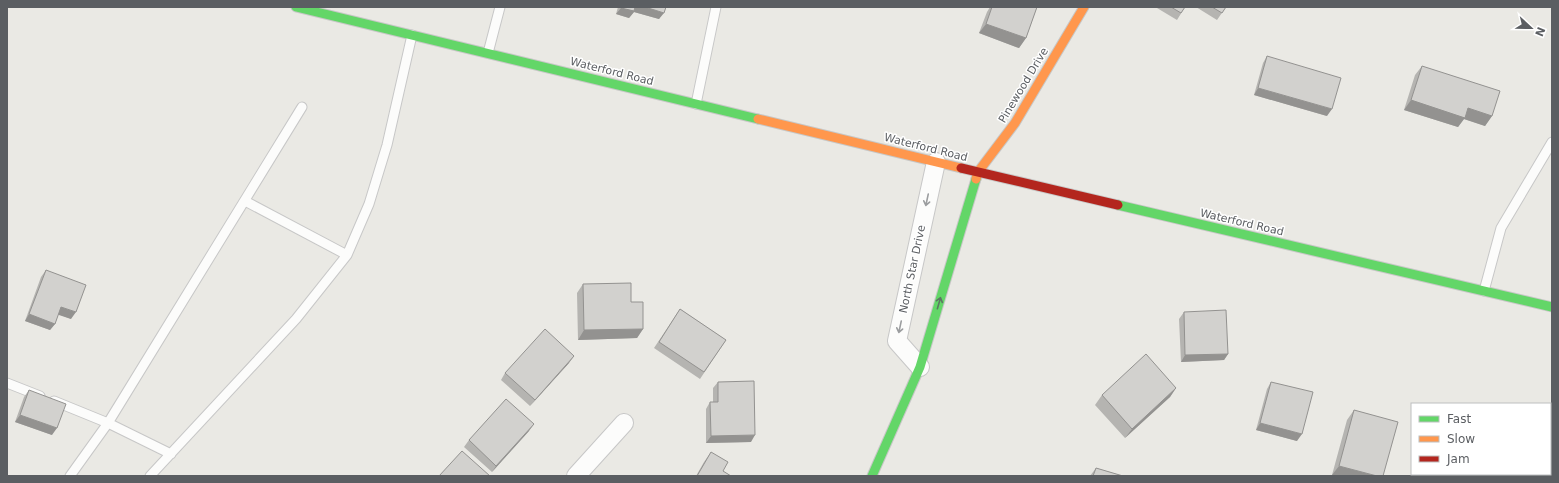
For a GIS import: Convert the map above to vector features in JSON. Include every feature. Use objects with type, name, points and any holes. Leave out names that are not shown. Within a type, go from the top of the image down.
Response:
[{"type":"main road","name":"Waterford Road","points":[[296,7],[936,162],[1552,307]]},
{"type":"main road","name":"Pinewood Drive","points":[[978,172],[1015,124],[1084,7]]},
{"type":"main road","points":[[872,476],[920,367],[978,172]]},
{"type":"street","name":"North Star Drive","points":[[920,367],[897,341],[936,162]]},
{"type":"street","points":[[576,476],[624,423]]},
{"type":"lane","points":[[488,53],[500,7]]},
{"type":"lane","points":[[696,104],[716,7]]},
{"type":"lane","points":[[150,476],[296,319],[347,255],[369,204],[387,145],[412,35]]},
{"type":"lane","points":[[70,476],[108,423],[302,107]]},
{"type":"lane","points":[[1484,291],[1500,228],[1552,142]]},
{"type":"lane","points":[[245,201],[347,255]]},
{"type":"lane","points":[[7,383],[108,423],[171,454]]},
{"type":"building","points":[[621,7],[635,7],[634,11]]},
{"type":"building","points":[[645,7],[666,7],[664,13]]},
{"type":"building","points":[[992,7],[1037,7],[1026,38],[986,24]]},
{"type":"building","points":[[1171,7],[1185,7],[1181,13]]},
{"type":"building","points":[[1212,7],[1226,7],[1222,13]]},
{"type":"building","points":[[1267,56],[1341,78],[1332,109],[1258,88]]},
{"type":"building","points":[[1422,66],[1500,91],[1492,116],[1468,108],[1465,118],[1411,100]]},
{"type":"building","points":[[46,270],[86,285],[76,312],[61,307],[55,324],[29,314]]},
{"type":"building","points":[[631,283],[631,302],[643,302],[643,329],[584,330],[583,284]]},
{"type":"building","points":[[680,309],[726,340],[704,372],[659,342]]},
{"type":"building","points":[[1226,310],[1228,354],[1185,355],[1184,312]]},
{"type":"building","points":[[545,329],[574,356],[535,400],[505,373]]},
{"type":"building","points":[[1146,354],[1176,388],[1132,429],[1102,395]]},
{"type":"building","points":[[754,381],[755,435],[711,436],[710,402],[718,402],[718,382]]},
{"type":"building","points":[[1271,382],[1313,392],[1302,434],[1260,423]]},
{"type":"building","points":[[29,390],[66,404],[57,428],[20,415]]},
{"type":"building","points":[[506,399],[534,424],[496,466],[469,440]]},
{"type":"building","points":[[1354,410],[1398,422],[1383,476],[1377,476],[1339,466]]},
{"type":"building","points":[[462,451],[490,476],[439,476]]},
{"type":"building","points":[[711,452],[728,462],[723,471],[731,476],[697,476]]},
{"type":"building","points":[[1096,468],[1123,476],[1093,476]]},
{"type":"building","points":[[1418,475],[1480,475],[1480,476]]},
{"type":"building","points":[[1520,475],[1524,476],[1503,476]]},
{"type":"traffic: fast","points":[[296,7],[758,119]]},
{"type":"traffic: fast","points":[[872,476],[920,367],[976,179]]},
{"type":"traffic: fast","points":[[1118,205],[1552,307]]},
{"type":"traffic: slow","points":[[976,179],[978,172],[1015,123],[1084,7]]},
{"type":"traffic: slow","points":[[758,119],[961,168]]},
{"type":"traffic: jam","points":[[961,168],[1118,205]]}]
